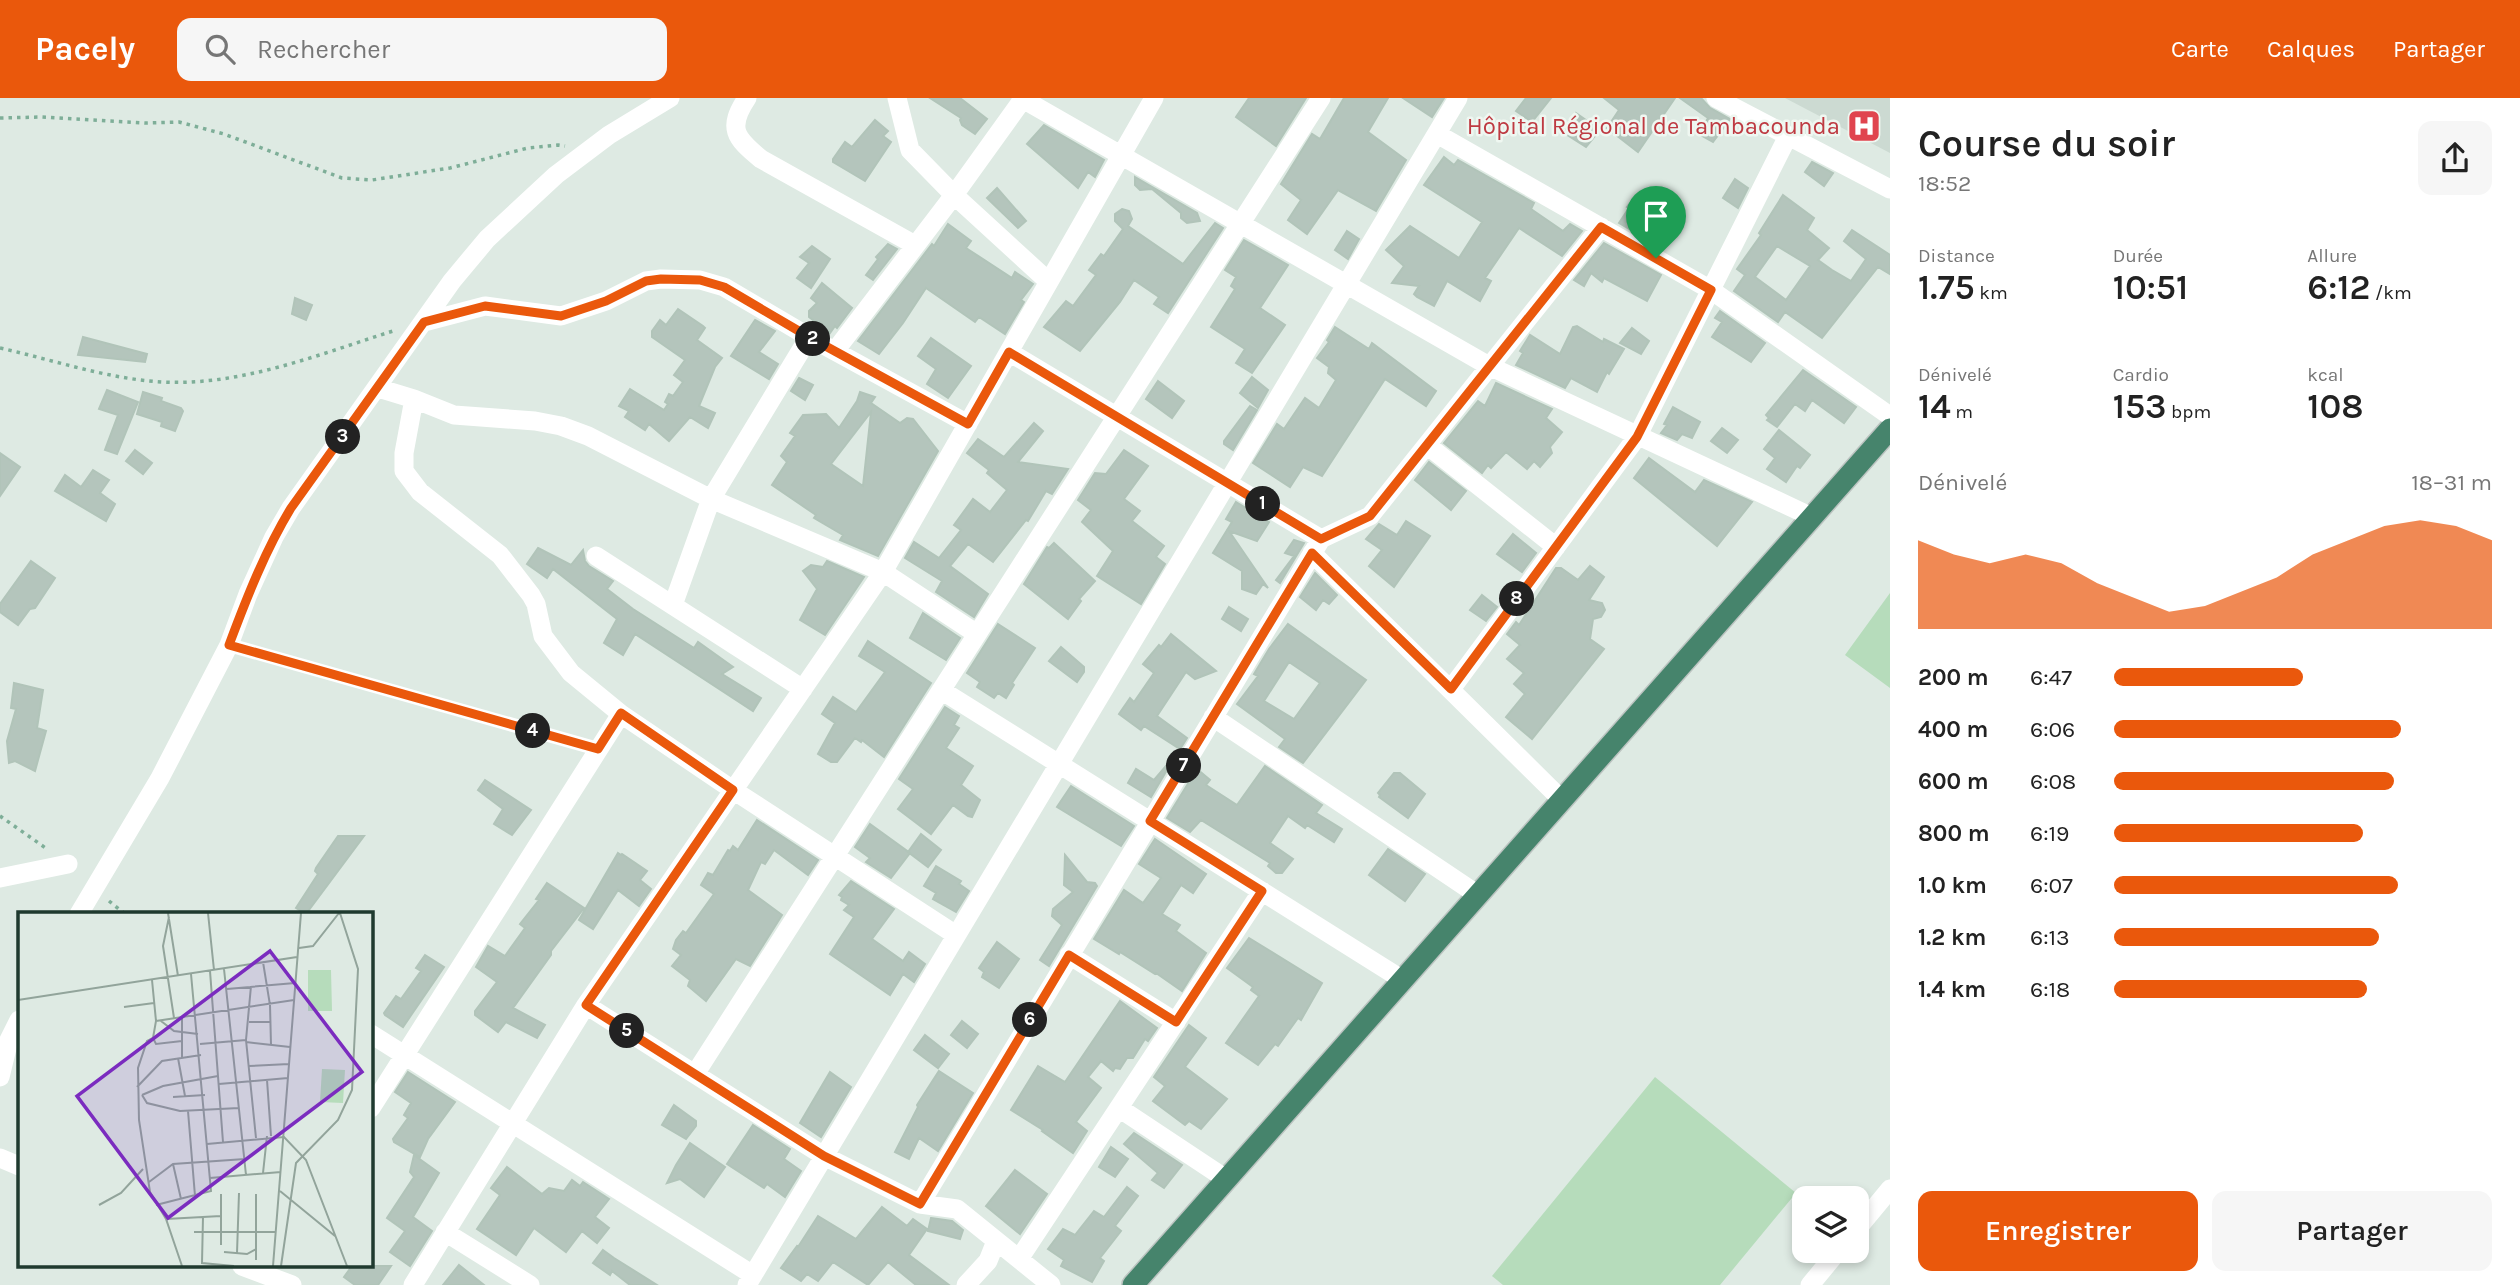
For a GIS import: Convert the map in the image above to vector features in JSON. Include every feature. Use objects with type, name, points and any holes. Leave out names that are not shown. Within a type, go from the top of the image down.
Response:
[{"type":"highway","points":[[1133,1285],[1890,429]]},
{"type":"street","points":[[80,912],[160,778],[229,645],[248,594],[274,537],[291,508],[452,281],[487,239],[556,175],[610,135],[670,98]]},
{"type":"street","points":[[747,98],[735,115],[735,129],[740,142],[761,159],[915,245]]},
{"type":"street","points":[[897,98],[910,150],[954,195],[1049,282]]},
{"type":"street","points":[[413,1285],[586,1005],[883,572],[1154,98]]},
{"type":"street","points":[[695,1074],[1321,98]]},
{"type":"street","points":[[373,1035],[513,1123],[750,1280],[1458,98]]},
{"type":"street","points":[[1716,98],[1890,189]]},
{"type":"street","points":[[835,351],[954,195],[1022,99],[1489,366],[1812,517]]},
{"type":"street","points":[[1437,134],[1711,290],[1890,416]]},
{"type":"street","points":[[1451,689],[1637,437],[1788,136]]},
{"type":"street","points":[[920,1204],[1317,546],[1370,516],[1601,227]]},
{"type":"street","points":[[424,322],[485,306],[561,316],[606,301],[646,281],[681,278],[700,280],[724,287],[968,424]]},
{"type":"street","points":[[673,605],[711,499],[809,337]]},
{"type":"street","points":[[1009,352],[1227,483],[1317,546],[1451,689],[1562,800]]},
{"type":"street","points":[[378,388],[454,415],[514,418],[561,426],[588,436],[711,499],[883,572],[977,634]]},
{"type":"street","points":[[414,399],[405,443],[404,471],[420,492],[500,555],[536,604],[543,636],[571,673],[621,713],[733,790],[956,935]]},
{"type":"street","points":[[1427,445],[1556,547]]},
{"type":"street","points":[[596,556],[803,689]]},
{"type":"street","points":[[941,690],[1403,980]]},
{"type":"street","points":[[373,1105],[621,713]]},
{"type":"street","points":[[1213,718],[1478,895]]},
{"type":"street","points":[[0,878],[68,864]]},
{"type":"street","points":[[1019,1259],[1262,891]]},
{"type":"street","points":[[1069,955],[1176,1022]]},
{"type":"street","points":[[586,1005],[824,1156],[920,1204],[957,1209],[1051,1285]]},
{"type":"street","points":[[0,1077],[9,1040],[18,1022]]},
{"type":"street","points":[[1119,1108],[1226,1179]]},
{"type":"street","points":[[0,1158],[18,1166]]},
{"type":"street","points":[[1869,1214],[1890,1189]]},
{"type":"street","points":[[445,1232],[530,1285]]},
{"type":"street","points":[[966,1285],[988,1261],[996,1241]]},
{"type":"street","points":[[1810,1285],[1828,1263]]},
{"type":"street","points":[[268,1271],[292,1285]]},
{"type":"path","points":[[0,118],[179,122],[224,134],[342,178],[355,179],[408,176],[528,148],[558,145],[583,155]]},
{"type":"path","points":[[0,348],[74,368],[132,379],[199,381],[243,375],[286,364],[424,322]]},
{"type":"path","points":[[229,645],[598,749]]},
{"type":"shaded area","name":"Hôpital Régional de Tambacounda","points":[[1785,98],[1890,98],[1890,153]]},
{"type":"green space","points":[[1890,593],[1890,688],[1845,655]]},
{"type":"green space","points":[[1655,1077],[1792,1190],[1792,1198],[1720,1285],[1503,1285],[1492,1276]]},
{"type":"building","points":[[930,98],[960,98],[987,119],[975,134],[962,125],[961,118]]},
{"type":"building","points":[[1249,98],[1306,98],[1276,146],[1236,117]]},
{"type":"building","points":[[1344,98],[1388,98],[1368,132],[1406,160],[1376,211],[1338,190],[1307,234],[1288,220],[1301,200],[1281,184],[1312,134],[1320,139]]},
{"type":"building","points":[[1403,98],[1444,98],[1432,117]]},
{"type":"building","points":[[1526,98],[1551,98],[1532,122],[1516,111]]},
{"type":"building","points":[[1604,98],[1675,98],[1638,152],[1607,128],[1619,110]]},
{"type":"building","points":[[1680,98],[1701,98],[1710,108],[1730,119],[1713,142],[1699,134],[1708,118]]},
{"type":"building","points":[[1576,113],[1600,130],[1586,147],[1564,133]]},
{"type":"building","points":[[875,120],[888,131],[883,136],[891,142],[865,181],[833,162],[833,159],[845,142],[852,147]]},
{"type":"building","points":[[1044,125],[1104,160],[1095,177],[1088,172],[1078,188],[1027,144]]},
{"type":"building","points":[[1444,157],[1454,165],[1458,160],[1534,203],[1531,209],[1563,231],[1570,224],[1582,231],[1562,256],[1519,228],[1485,278],[1491,281],[1480,301],[1447,281],[1434,306],[1417,297],[1414,294],[1419,286],[1392,283],[1404,266],[1386,250],[1410,226],[1459,258],[1482,222],[1424,185]]},
{"type":"building","points":[[1812,162],[1833,173],[1824,186],[1805,172]]},
{"type":"building","points":[[1135,177],[1197,213],[1200,221],[1187,223],[1181,218],[1181,213],[1152,189],[1140,190],[1135,185]]},
{"type":"building","points":[[1735,179],[1748,188],[1738,208],[1723,198]]},
{"type":"building","points":[[997,188],[1026,221],[1018,228],[987,198]]},
{"type":"building","points":[[1638,194],[1660,211],[1667,201],[1678,209],[1653,243],[1619,223]]},
{"type":"building","points":[[1783,195],[1814,218],[1807,230],[1829,248],[1818,260],[1851,281],[1866,259],[1844,241],[1852,230],[1890,255],[1890,274],[1878,267],[1822,338],[1785,312],[1778,322],[1734,291],[1745,275],[1737,269],[1761,235],[1759,233]],"holes":[[[1777,246],[1810,266],[1786,300],[1755,277]]]},
{"type":"building","points":[[1122,209],[1129,211],[1132,219],[1128,226],[1183,264],[1215,223],[1223,228],[1168,313],[1154,304],[1159,297],[1134,280],[1120,302],[1080,351],[1044,327],[1066,301],[1073,306],[1096,275],[1089,270],[1101,254],[1104,256],[1123,229],[1115,221],[1115,214]]},
{"type":"building","points":[[948,224],[971,241],[966,248],[1012,278],[1015,272],[1033,284],[1021,300],[1024,302],[1005,334],[979,317],[975,322],[926,288],[879,354],[858,341],[932,244],[934,246]]},
{"type":"building","points":[[1347,231],[1359,239],[1348,259],[1335,250]]},
{"type":"building","points":[[1244,240],[1288,265],[1260,308],[1285,325],[1252,373],[1236,363],[1245,349],[1211,327],[1235,289],[1231,286],[1236,277],[1225,270]]},
{"type":"building","points":[[1604,243],[1661,275],[1647,301],[1604,278],[1602,282],[1591,273],[1584,286],[1574,280]]},
{"type":"building","points":[[888,244],[897,249],[873,280],[866,275],[878,259],[876,257]]},
{"type":"building","points":[[812,246],[830,259],[811,288],[797,278],[809,263],[800,257]]},
{"type":"building","points":[[822,283],[852,308],[830,333],[809,317],[809,311],[817,303],[811,298]]},
{"type":"building","points":[[295,298],[312,305],[306,320],[292,314]]},
{"type":"building","points":[[678,309],[705,328],[697,340],[722,358],[715,367],[699,406],[715,413],[708,428],[690,417],[669,441],[649,424],[645,430],[625,417],[629,411],[619,406],[630,389],[664,410],[669,394],[673,396],[683,382],[674,375],[685,360],[652,337],[652,331],[660,320],[666,325]]},
{"type":"building","points":[[1720,311],[1765,343],[1751,362],[1712,337],[1722,322],[1715,318]]},
{"type":"building","points":[[755,320],[775,331],[759,352],[778,364],[769,379],[731,356]]},
{"type":"building","points":[[1577,326],[1603,342],[1604,339],[1624,349],[1609,374],[1607,372],[1597,392],[1571,378],[1565,388],[1516,365],[1523,353],[1520,351],[1530,335],[1560,354],[1573,327]]},
{"type":"building","points":[[1335,327],[1369,349],[1372,343],[1436,391],[1426,406],[1385,379],[1322,476],[1303,467],[1290,487],[1253,463],[1277,424],[1284,429],[1305,398],[1319,408],[1336,380],[1328,373],[1329,367],[1317,358],[1329,342],[1327,340]]},
{"type":"building","points":[[1632,328],[1649,341],[1641,354],[1620,343]]},
{"type":"building","points":[[83,337],[147,354],[145,362],[78,355]]},
{"type":"building","points":[[931,338],[971,366],[948,398],[927,384],[936,369],[918,356]]},
{"type":"building","points":[[1803,370],[1856,407],[1844,423],[1812,400],[1805,411],[1795,404],[1777,427],[1767,420],[1769,418],[1766,415]]},
{"type":"building","points":[[1252,377],[1268,390],[1258,408],[1240,393]]},
{"type":"building","points":[[799,378],[813,385],[805,400],[791,391]]},
{"type":"building","points":[[1158,381],[1184,401],[1172,418],[1146,399]]},
{"type":"building","points":[[1496,383],[1552,409],[1546,418],[1562,432],[1550,447],[1552,453],[1540,467],[1534,461],[1527,469],[1506,452],[1491,468],[1488,465],[1482,473],[1444,443],[1478,401],[1485,406]]},
{"type":"building","points":[[107,390],[138,402],[117,454],[105,450],[118,415],[99,409]]},
{"type":"building","points":[[143,392],[181,408],[183,411],[175,431],[161,426],[162,422],[137,414]]},
{"type":"building","points":[[860,392],[875,397],[871,403],[900,423],[907,418],[913,419],[938,451],[878,556],[840,540],[843,535],[814,518],[816,515],[772,485],[787,462],[781,456],[795,436],[790,433],[803,415],[826,414],[839,428]],"holes":[[[871,412],[863,486],[831,464]]]},
{"type":"building","points":[[1250,406],[1257,410],[1233,450],[1224,444],[1224,441]]},
{"type":"building","points":[[1673,407],[1700,422],[1692,438],[1682,434],[1677,440],[1661,433]]},
{"type":"building","points":[[1034,423],[1043,431],[1018,462],[1068,469],[1052,494],[1046,491],[1028,521],[1026,520],[993,562],[968,544],[950,566],[988,594],[974,617],[936,592],[942,581],[905,558],[914,542],[939,558],[961,530],[954,525],[973,499],[990,512],[1007,490],[987,473],[989,470],[967,453],[978,439],[1004,457]]},
{"type":"building","points":[[1722,428],[1738,440],[1727,453],[1711,441]]},
{"type":"building","points":[[1779,430],[1810,455],[1800,468],[1797,466],[1786,482],[1767,469],[1775,458],[1764,449]]},
{"type":"building","points":[[135,450],[152,463],[143,474],[126,461]]},
{"type":"building","points":[[1124,450],[1148,466],[1124,499],[1140,511],[1132,521],[1164,546],[1156,557],[1165,564],[1141,604],[1097,576],[1113,551],[1082,522],[1091,510],[1078,500],[1095,473],[1106,474]]},
{"type":"building","points":[[0,453],[20,467],[0,496]]},
{"type":"building","points":[[1649,458],[1695,492],[1704,480],[1752,502],[1717,546],[1634,478]]},
{"type":"building","points":[[1429,462],[1466,491],[1451,510],[1415,480]]},
{"type":"building","points":[[93,470],[109,480],[100,493],[115,504],[106,521],[55,491],[65,475],[81,487]]},
{"type":"building","points":[[1236,502],[1269,522],[1257,541],[1229,531],[1268,588],[1263,584],[1256,594],[1242,589],[1242,571],[1213,553],[1232,522],[1226,519]]},
{"type":"building","points":[[1406,521],[1430,536],[1394,587],[1369,566],[1382,550],[1366,539],[1379,524],[1397,535]]},
{"type":"building","points":[[1513,534],[1536,553],[1522,572],[1497,554]]},
{"type":"building","points":[[1294,540],[1304,543],[1280,583],[1276,580],[1294,556],[1285,553]]},
{"type":"building","points":[[1054,543],[1095,581],[1079,599],[1081,601],[1068,619],[1024,584],[1047,547]]},
{"type":"building","points":[[538,548],[571,565],[583,550],[589,566],[613,581],[607,589],[694,648],[698,642],[733,667],[722,674],[761,698],[753,711],[635,634],[623,655],[604,643],[617,619],[553,569],[547,578],[527,564]]},
{"type":"building","points":[[31,561],[55,578],[35,608],[30,609],[18,625],[0,612],[0,604]]},
{"type":"building","points":[[827,561],[864,577],[825,635],[800,620],[817,589],[803,571],[811,565],[823,567]]},
{"type":"building","points":[[1590,566],[1604,577],[1589,600],[1602,603],[1605,610],[1601,617],[1593,619],[1590,639],[1604,649],[1532,739],[1506,717],[1525,694],[1514,684],[1524,673],[1507,659],[1520,645],[1507,634],[1516,622],[1519,625],[1556,568],[1561,568],[1578,580]]},
{"type":"building","points":[[1315,573],[1337,595],[1329,604],[1323,600],[1316,610],[1300,597]]},
{"type":"building","points":[[1482,595],[1497,607],[1486,621],[1470,610]]},
{"type":"building","points":[[1229,607],[1248,619],[1241,631],[1222,619]]},
{"type":"building","points":[[923,613],[960,638],[946,660],[910,638]]},
{"type":"building","points":[[998,624],[1035,648],[1012,683],[1014,685],[1006,698],[998,693],[994,698],[977,687],[980,682],[967,673]]},
{"type":"building","points":[[1288,624],[1366,680],[1303,763],[1279,747],[1285,739],[1237,704],[1258,676],[1254,674]],"holes":[[[1289,662],[1320,683],[1294,719],[1264,701]]]},
{"type":"building","points":[[1171,634],[1216,671],[1195,679],[1186,672],[1157,716],[1187,738],[1180,749],[1144,726],[1141,730],[1119,714],[1130,698],[1134,702],[1154,673],[1143,664]]},
{"type":"building","points":[[868,641],[931,683],[884,757],[862,740],[861,742],[855,738],[837,762],[831,762],[818,754],[835,723],[822,714],[833,697],[856,712],[885,672],[859,656]]},
{"type":"building","points":[[1061,647],[1084,667],[1084,672],[1077,682],[1049,661]]},
{"type":"building","points":[[14,683],[43,690],[37,728],[46,731],[35,771],[15,761],[9,763],[7,741],[16,709],[11,708]]},
{"type":"building","points":[[945,707],[959,716],[954,725],[959,728],[946,748],[973,766],[961,785],[980,800],[972,817],[953,805],[931,834],[898,809],[913,789],[899,779]]},
{"type":"building","points":[[1177,753],[1151,797],[1128,783],[1136,769],[1154,780]]},
{"type":"building","points":[[1265,766],[1322,805],[1316,813],[1342,829],[1334,842],[1288,816],[1270,843],[1293,859],[1282,873],[1276,873],[1268,866],[1270,863],[1201,820],[1190,832],[1167,818],[1197,769],[1210,780],[1206,785],[1237,805]]},
{"type":"building","points":[[1394,773],[1400,773],[1425,794],[1408,818],[1379,797],[1378,793]]},
{"type":"building","points":[[485,780],[531,810],[512,835],[494,824],[503,809],[478,790]]},
{"type":"building","points":[[1071,786],[1134,826],[1121,846],[1057,807]]},
{"type":"building","points":[[757,820],[818,860],[808,875],[774,850],[765,864],[761,862],[748,890],[782,915],[750,966],[736,959],[706,1001],[688,986],[690,980],[672,966],[681,955],[673,949],[676,940],[683,931],[686,933],[714,894],[701,885],[708,873],[713,875],[733,846],[738,850]]},
{"type":"building","points":[[870,824],[910,853],[891,878],[866,862],[870,858],[855,847]]},
{"type":"building","points":[[921,834],[941,850],[928,867],[908,852]]},
{"type":"building","points":[[338,836],[364,836],[307,912],[303,912],[296,908],[318,874],[316,868]]},
{"type":"building","points":[[1155,839],[1206,874],[1193,893],[1181,885],[1162,914],[1180,925],[1176,931],[1206,953],[1182,991],[1156,973],[1094,939],[1124,890],[1143,903],[1161,878],[1139,864]]},
{"type":"building","points":[[1388,849],[1425,874],[1405,901],[1369,875]]},
{"type":"building","points":[[618,853],[647,871],[640,880],[651,889],[639,906],[618,890],[593,929],[579,920]]},
{"type":"building","points":[[1065,855],[1087,882],[1097,886],[1049,966],[1040,960],[1062,925],[1052,916],[1053,909],[1073,892],[1064,885]]},
{"type":"building","points":[[936,866],[961,881],[959,884],[969,891],[956,912],[933,899],[936,893],[924,886]]},
{"type":"building","points":[[851,881],[894,909],[872,939],[903,961],[909,952],[925,964],[914,982],[903,974],[890,995],[830,954],[854,917],[844,910],[849,905],[841,900],[839,895]]},
{"type":"building","points":[[547,883],[584,908],[513,1008],[545,1025],[537,1038],[506,1022],[498,1032],[475,1015],[475,1011],[497,982],[476,967],[488,946],[505,956],[525,928],[520,924],[539,900],[536,899]]},
{"type":"building","points":[[1249,938],[1322,983],[1301,1020],[1298,1018],[1278,1046],[1275,1044],[1258,1065],[1226,1043],[1259,996],[1251,990],[1253,987],[1227,968]]},
{"type":"building","points":[[997,942],[1019,959],[999,988],[982,977],[984,972],[979,968]]},
{"type":"building","points":[[425,955],[444,967],[403,1027],[384,1013],[396,996],[401,999],[421,971],[416,968]]},
{"type":"building","points":[[1120,1001],[1157,1028],[1148,1041],[1145,1039],[1133,1058],[1127,1058],[1120,1069],[1115,1068],[1113,1071],[1101,1061],[1088,1077],[1101,1088],[1076,1122],[1087,1131],[1073,1153],[1011,1110],[1038,1066],[1065,1082]]},
{"type":"building","points":[[962,1021],[978,1034],[967,1048],[951,1035]]},
{"type":"building","points":[[1189,1025],[1206,1038],[1185,1067],[1227,1099],[1201,1129],[1189,1121],[1185,1125],[1153,1101],[1165,1086],[1154,1077]]},
{"type":"building","points":[[925,1035],[949,1054],[938,1068],[914,1050]]},
{"type":"building","points":[[939,1071],[973,1093],[938,1151],[919,1138],[909,1159],[895,1152],[917,1105]]},
{"type":"building","points":[[408,1072],[455,1102],[428,1139],[420,1157],[393,1139],[408,1118],[404,1115],[411,1103],[395,1092]]},
{"type":"building","points":[[830,1072],[851,1087],[821,1137],[800,1123]]},
{"type":"building","points":[[674,1105],[696,1121],[696,1126],[686,1139],[662,1125]]},
{"type":"building","points":[[753,1125],[790,1149],[784,1159],[801,1171],[785,1197],[767,1184],[764,1188],[727,1164]]},
{"type":"building","points":[[1134,1133],[1182,1165],[1164,1188],[1152,1180],[1158,1173],[1124,1144]]},
{"type":"building","points":[[690,1143],[725,1167],[704,1197],[680,1179],[667,1183]]},
{"type":"building","points":[[1111,1147],[1128,1159],[1115,1177],[1099,1167]]},
{"type":"building","points":[[414,1155],[439,1173],[413,1217],[432,1231],[410,1266],[390,1252],[405,1231],[387,1218],[414,1177],[410,1172]]},
{"type":"building","points":[[507,1167],[542,1194],[549,1188],[564,1191],[572,1180],[580,1186],[583,1182],[609,1199],[595,1217],[609,1228],[597,1243],[582,1231],[566,1252],[534,1228],[516,1255],[477,1229],[500,1195],[491,1188]]},
{"type":"building","points":[[1015,1170],[1047,1194],[1020,1234],[986,1206]]},
{"type":"building","points":[[1127,1187],[1138,1196],[1115,1226],[1121,1231],[1100,1258],[1104,1261],[1092,1282],[1061,1266],[1064,1260],[1048,1249],[1063,1229],[1075,1235],[1094,1211],[1104,1217]]},
{"type":"building","points":[[882,1207],[907,1226],[913,1219],[927,1229],[909,1255],[949,1285],[916,1285],[888,1262],[868,1285],[833,1262],[818,1281],[807,1274],[801,1281],[781,1268],[818,1216],[856,1239]]},
{"type":"building","points":[[931,1218],[952,1221],[963,1230],[960,1239],[928,1231]]},
{"type":"building","points":[[603,1250],[657,1285],[630,1285],[612,1271],[610,1275],[593,1263]]},
{"type":"building","points":[[459,1265],[484,1285],[443,1285]]},
{"type":"building","points":[[391,1266],[378,1285],[355,1285],[344,1277],[351,1268]]},
{"type":"place","name":"Hôpital Régional de Tambacounda","points":[[1864,126]]},
{"type":"route","points":[[1601,227],[1656,258],[1711,290],[1637,437],[1451,689],[1312,553],[1150,821],[1262,891],[1176,1022],[1069,955],[920,1204],[824,1156],[586,1005],[733,790],[621,713],[598,749],[229,645],[248,594],[274,537],[291,508],[424,322],[465,310],[485,306],[503,307],[561,316],[606,301],[646,281],[681,278],[700,280],[724,287],[968,424],[1009,352],[1321,539],[1370,516],[1601,227]]}]
